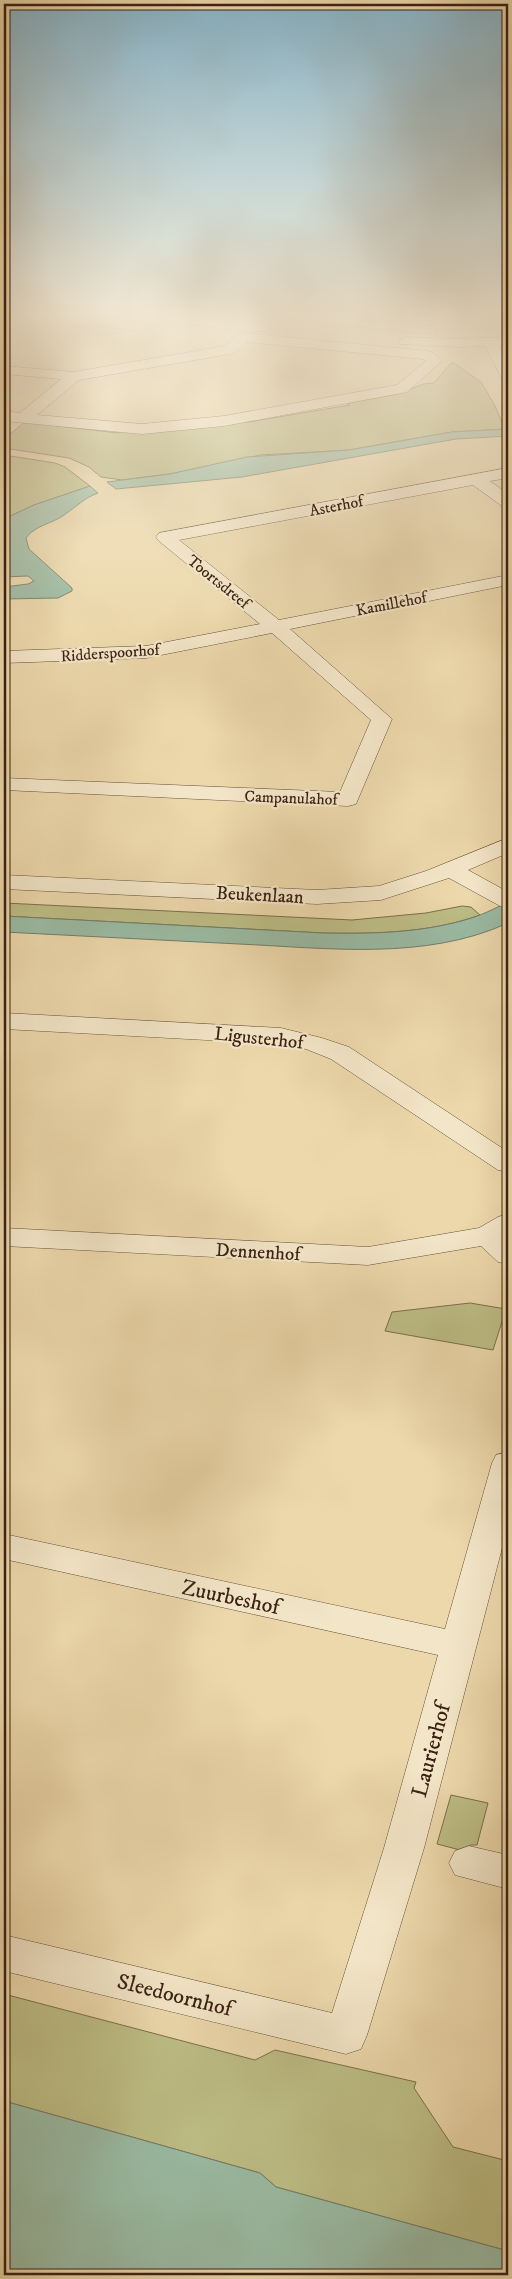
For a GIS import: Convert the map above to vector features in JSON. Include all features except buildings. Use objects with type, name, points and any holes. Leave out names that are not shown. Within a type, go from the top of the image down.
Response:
[{"type":"street","points":[[59,421],[142,429],[221,421]]},
{"type":"street","name":"Asterhof","points":[[165,537],[508,473]]},
{"type":"street","points":[[476,479],[508,502]]},
{"type":"street","name":"Toortsdreef","points":[[165,537],[274,625]]},
{"type":"street","name":"Kamillehof","points":[[274,625],[508,580]]},
{"type":"street","name":"Ridderspoorhof","points":[[4,657],[146,652],[274,625]]},
{"type":"street","name":"Campanulahof","points":[[4,784],[348,799],[382,719],[274,625]]},
{"type":"street","name":"Beukenlaan","points":[[4,882],[317,897],[381,892],[451,870],[508,846]]},
{"type":"street","points":[[451,870],[507,900]]},
{"type":"street","name":"Ligusterhof","points":[[4,1020],[282,1036],[313,1042],[340,1053],[508,1164]]},
{"type":"street","name":"Dennenhof","points":[[4,1237],[368,1256],[501,1238]]},
{"type":"street","name":"Laurierhof","points":[[346,2035],[404,1848],[508,1462]]},
{"type":"street","name":"Zuurbeshof","points":[[4,1546],[458,1646]]},
{"type":"street","points":[[469,1863],[508,1872]]},
{"type":"street","name":"Sleedoornhof","points":[[4,1953],[346,2035]]},
{"type":"green space","points":[[235,421],[502,421],[505,429],[452,432],[349,450],[261,455],[170,474],[122,480],[101,477],[89,467],[69,458],[4,448],[4,439],[25,422],[53,423],[57,426],[118,433],[122,430],[169,431]]},
{"type":"green space","points":[[4,455],[55,463],[65,467],[90,486],[34,505],[4,519]]},
{"type":"green space","points":[[4,903],[352,920],[426,913],[462,906],[471,907],[480,915],[442,926],[422,929],[363,933],[323,933],[4,916]]},
{"type":"green space","points":[[470,1303],[506,1309],[493,1350],[385,1331],[392,1312]]},
{"type":"green space","points":[[451,1795],[488,1803],[477,1845],[470,1845],[464,1851],[437,1844]]},
{"type":"green space","points":[[4,1994],[255,2060],[275,2050],[416,2082],[414,2088],[453,2147],[508,2161],[508,2251],[276,2187],[260,2173],[4,2101]]},
{"type":"shaded area","points":[[508,429],[508,436],[456,439],[242,477],[116,489],[107,482],[170,474],[247,457],[349,450],[452,432]]},
{"type":"shaded area","points":[[90,486],[98,493],[84,500],[59,518],[34,530],[26,538],[29,549],[72,588],[72,591],[58,598],[4,599],[4,587],[28,584],[34,581],[28,576],[4,577],[4,519],[34,505]]},
{"type":"shaded area","points":[[508,902],[508,923],[476,935],[443,943],[410,947],[341,949],[4,932],[4,916],[323,933],[395,932],[430,928],[465,920]]},
{"type":"shaded area","points":[[4,2101],[260,2173],[276,2187],[508,2251],[508,2275],[4,2275]]}]
